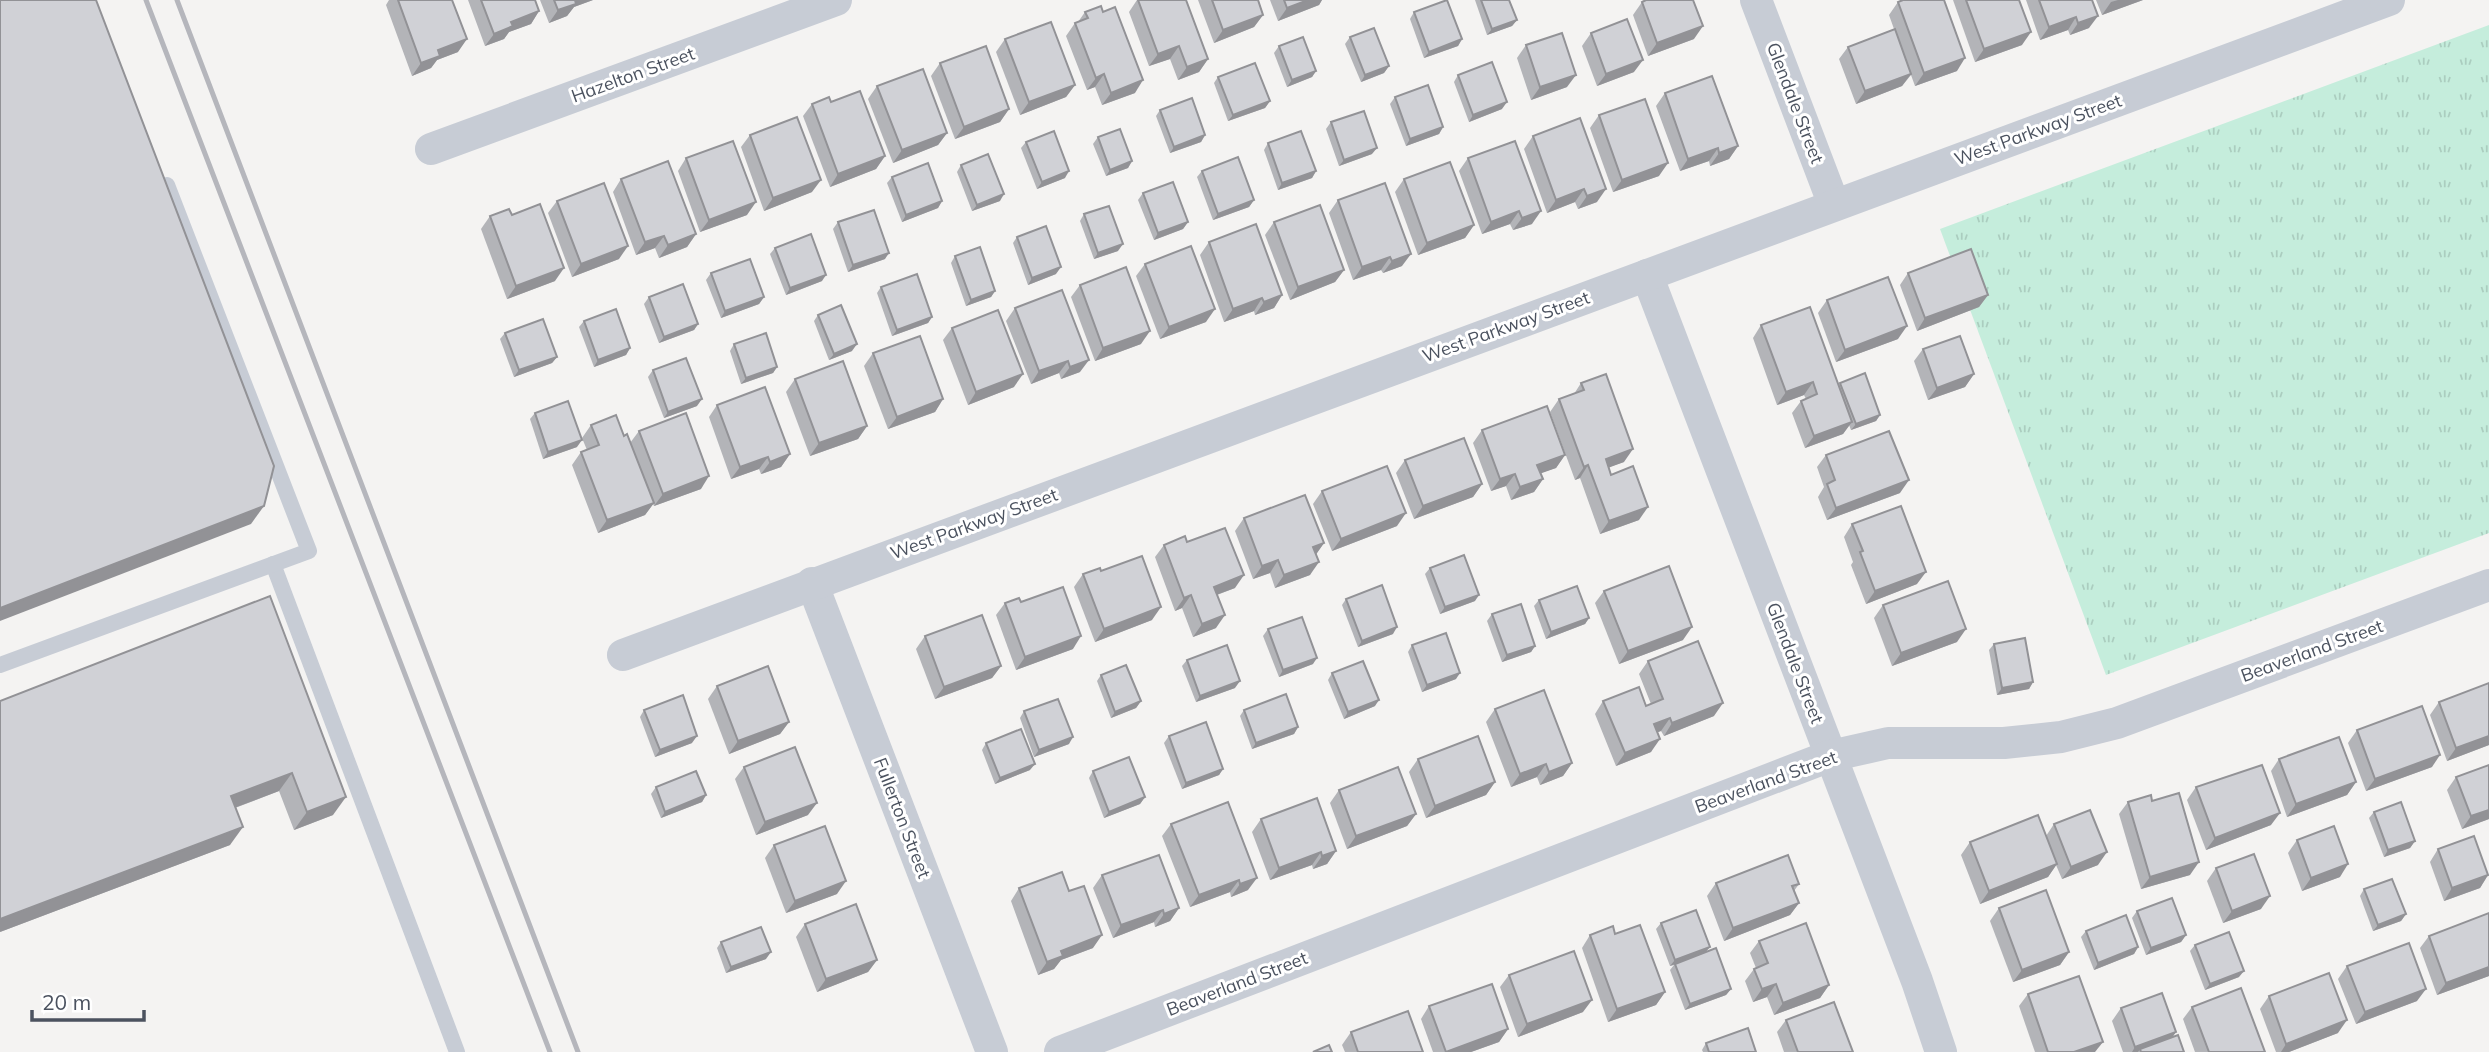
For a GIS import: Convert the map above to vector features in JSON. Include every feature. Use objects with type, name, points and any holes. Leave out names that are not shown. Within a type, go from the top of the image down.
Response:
[{"type":"street","name":"Hazelton Street","points":[[431,149],[836,0]]},
{"type":"street","name":"Glendale Street","points":[[1756,0],[1834,205]]},
{"type":"street","name":"West Parkway Street","points":[[624,655],[2389,0]]},
{"type":"street","name":"Glendale Street","points":[[1647,275],[1917,981],[1941,1052]]},
{"type":"street","name":"Fullerton Street","points":[[812,583],[992,1052]]},
{"type":"street","name":"Beaverland Street","points":[[1060,1052],[1830,756],[1888,743],[2004,743],[2061,737],[2117,723],[2489,585]]},
{"type":"lane","points":[[0,666],[309,551],[160,167]]},
{"type":"lane","points":[[273,564],[457,1052]]},
{"type":"green space","points":[[2489,25],[2489,533],[2106,675],[1940,229]]},
{"type":"building","points":[[0,0],[96,0],[274,466],[264,506],[0,608]]},
{"type":"building","points":[[398,0],[452,0],[467,39],[438,50],[440,56],[421,63]]},
{"type":"building","points":[[481,0],[535,0],[539,11],[511,22],[513,26],[494,34]]},
{"type":"building","points":[[554,0],[575,0],[576,4],[558,10]]},
{"type":"building","points":[[1138,0],[1186,0],[1208,59],[1187,67],[1179,46],[1158,54]]},
{"type":"building","points":[[1212,0],[1258,0],[1263,15],[1223,30]]},
{"type":"building","points":[[1284,0],[1308,0],[1287,8]]},
{"type":"building","points":[[1447,0],[1462,39],[1429,52],[1414,12]]},
{"type":"building","points":[[1481,0],[1509,0],[1517,20],[1492,29]]},
{"type":"building","points":[[1693,0],[1703,26],[1657,43],[1642,2]]},
{"type":"building","points":[[1944,0],[1965,58],[1924,73],[1898,2]]},
{"type":"building","points":[[1966,0],[2019,0],[2031,32],[1984,49]]},
{"type":"building","points":[[2039,0],[2092,0],[2098,16],[2078,23],[2076,17],[2049,27]]},
{"type":"building","points":[[1101,6],[1103,12],[1115,7],[1143,80],[1111,93],[1104,74],[1096,78],[1075,23],[1088,18],[1085,12]]},
{"type":"building","points":[[1627,19],[1643,60],[1606,74],[1591,33]]},
{"type":"building","points":[[1051,22],[1075,85],[1029,102],[1005,39]]},
{"type":"building","points":[[1374,28],[1389,66],[1365,75],[1350,37]]},
{"type":"building","points":[[1895,29],[1911,74],[1865,91],[1848,47]]},
{"type":"building","points":[[1562,33],[1576,75],[1540,87],[1526,45]]},
{"type":"building","points":[[1303,37],[1316,71],[1292,80],[1279,46]]},
{"type":"building","points":[[986,46],[1009,109],[964,127],[940,63]]},
{"type":"building","points":[[1492,62],[1507,102],[1473,115],[1458,75]]},
{"type":"building","points":[[1255,63],[1270,101],[1233,115],[1218,77]]},
{"type":"building","points":[[923,69],[947,133],[902,150],[877,86]]},
{"type":"building","points":[[1712,76],[1738,146],[1719,153],[1718,148],[1688,159],[1665,93]]},
{"type":"building","points":[[1428,85],[1443,127],[1410,139],[1395,97]]},
{"type":"building","points":[[860,91],[885,156],[838,174],[812,104],[829,97],[831,102]]},
{"type":"building","points":[[1192,98],[1205,135],[1174,147],[1160,110]]},
{"type":"building","points":[[1645,99],[1668,163],[1622,180],[1599,115]]},
{"type":"building","points":[[1364,111],[1377,148],[1344,160],[1331,122]]},
{"type":"building","points":[[797,117],[821,180],[773,198],[750,135]]},
{"type":"building","points":[[1580,118],[1606,189],[1587,196],[1584,189],[1556,200],[1533,136]]},
{"type":"building","points":[[1120,129],[1132,161],[1110,170],[1098,137]]},
{"type":"building","points":[[1054,131],[1069,171],[1042,182],[1026,142]]},
{"type":"building","points":[[1301,131],[1316,171],[1282,183],[1268,143]]},
{"type":"building","points":[[733,141],[756,202],[709,220],[686,158]]},
{"type":"building","points":[[1515,141],[1541,211],[1522,218],[1519,211],[1491,222],[1468,158]]},
{"type":"building","points":[[988,154],[1004,194],[977,205],[961,165]]},
{"type":"building","points":[[1238,157],[1254,200],[1218,214],[1202,171]]},
{"type":"building","points":[[668,161],[696,234],[668,245],[664,236],[645,242],[621,179]]},
{"type":"building","points":[[1450,162],[1474,225],[1427,243],[1404,179]]},
{"type":"building","points":[[928,163],[942,201],[906,215],[892,177]]},
{"type":"building","points":[[1173,182],[1188,222],[1158,233],[1143,193]]},
{"type":"building","points":[[604,183],[628,246],[581,264],[557,201]]},
{"type":"building","points":[[1385,183],[1411,254],[1392,261],[1390,257],[1362,267],[1338,200]]},
{"type":"building","points":[[540,204],[564,268],[516,286],[490,216],[509,209],[512,215]]},
{"type":"building","points":[[1320,205],[1344,270],[1298,287],[1274,222]]},
{"type":"building","points":[[1109,206],[1123,244],[1098,253],[1084,214]]},
{"type":"building","points":[[874,210],[889,253],[853,265],[838,222]]},
{"type":"building","points":[[1256,224],[1282,295],[1264,302],[1262,298],[1233,309],[1209,242]]},
{"type":"building","points":[[1046,226],[1061,267],[1032,278],[1017,237]]},
{"type":"building","points":[[811,234],[826,275],[790,288],[775,248]]},
{"type":"building","points":[[1191,246],[1215,309],[1169,327],[1145,264]]},
{"type":"building","points":[[980,247],[995,291],[971,300],[955,256]]},
{"type":"building","points":[[1971,249],[1988,295],[1925,318],[1908,273]]},
{"type":"building","points":[[750,259],[764,297],[725,311],[711,273]]},
{"type":"building","points":[[1126,267],[1150,331],[1103,348],[1080,285]]},
{"type":"building","points":[[917,274],[932,317],[897,330],[881,287]]},
{"type":"building","points":[[1888,277],[1907,326],[1845,350],[1827,300]]},
{"type":"building","points":[[683,284],[698,324],[664,337],[649,297]]},
{"type":"building","points":[[1062,290],[1089,360],[1070,367],[1068,361],[1039,371],[1015,308]]},
{"type":"building","points":[[841,305],[857,344],[834,354],[818,315]]},
{"type":"building","points":[[1810,307],[1852,422],[1814,436],[1801,401],[1817,394],[1813,382],[1786,392],[1761,325]]},
{"type":"building","points":[[616,309],[630,348],[598,360],[584,321]]},
{"type":"building","points":[[998,310],[1023,374],[976,392],[952,328]]},
{"type":"building","points":[[543,319],[557,357],[519,370],[505,333]]},
{"type":"building","points":[[766,333],[777,367],[746,378],[734,344]]},
{"type":"building","points":[[920,336],[943,399],[897,417],[873,353]]},
{"type":"building","points":[[1960,336],[1974,374],[1937,388],[1923,349]]},
{"type":"building","points":[[686,358],[702,399],[668,412],[653,370]]},
{"type":"building","points":[[843,361],[867,426],[819,443],[795,379]]},
{"type":"building","points":[[1865,373],[1880,415],[1856,424],[1840,383]]},
{"type":"building","points":[[1606,374],[1633,449],[1606,459],[1611,475],[1633,466],[1648,507],[1609,521],[1588,465],[1584,467],[1559,399],[1584,390],[1581,383]]},
{"type":"building","points":[[765,387],[790,454],[770,462],[768,457],[740,467],[717,405]]},
{"type":"building","points":[[568,401],[582,440],[548,452],[535,413]]},
{"type":"building","points":[[1547,406],[1565,455],[1537,465],[1543,479],[1520,487],[1515,474],[1500,479],[1482,430]]},
{"type":"building","points":[[686,413],[709,476],[663,494],[639,431]]},
{"type":"building","points":[[616,415],[624,436],[627,434],[654,503],[607,520],[581,452],[599,445],[591,425]]},
{"type":"building","points":[[1889,431],[1909,480],[1836,508],[1827,484],[1835,480],[1826,455]]},
{"type":"building","points":[[1464,438],[1482,484],[1423,506],[1405,460]]},
{"type":"building","points":[[1387,466],[1406,513],[1341,539],[1322,491]]},
{"type":"building","points":[[1305,495],[1324,543],[1313,547],[1319,562],[1284,575],[1278,560],[1262,566],[1244,518]]},
{"type":"building","points":[[1901,506],[1926,572],[1875,591],[1852,524]]},
{"type":"building","points":[[1225,528],[1244,575],[1214,587],[1225,615],[1202,624],[1191,595],[1184,598],[1164,545],[1185,536],[1187,542]]},
{"type":"building","points":[[1464,555],[1479,595],[1445,607],[1430,568]]},
{"type":"building","points":[[1142,556],[1161,607],[1104,629],[1083,574],[1100,568],[1101,571]]},
{"type":"building","points":[[1669,566],[1692,627],[1628,651],[1604,591]]},
{"type":"building","points":[[1948,581],[1966,629],[1901,653],[1883,605]]},
{"type":"building","points":[[1382,585],[1397,627],[1362,641],[1346,599]]},
{"type":"building","points":[[1577,586],[1589,618],[1551,632],[1539,600]]},
{"type":"building","points":[[1063,587],[1081,636],[1025,657],[1005,603],[1019,598],[1021,602]]},
{"type":"building","points":[[270,596],[346,797],[307,812],[292,773],[231,796],[243,827],[0,919],[0,701]]},
{"type":"building","points":[[1521,604],[1535,646],[1507,655],[1492,614]]},
{"type":"building","points":[[982,615],[1001,666],[944,687],[925,636]]},
{"type":"building","points":[[1302,617],[1317,658],[1283,670],[1268,629]]},
{"type":"building","points":[[1446,633],[1460,673],[1427,685],[1412,645]]},
{"type":"building","points":[[2025,638],[2033,682],[2002,688],[1994,644]]},
{"type":"building","points":[[1698,641],[1723,703],[1672,723],[1670,718],[1654,724],[1660,739],[1625,753],[1603,701],[1639,687],[1646,706],[1663,699],[1648,661]]},
{"type":"building","points":[[1227,645],[1240,681],[1200,696],[1187,660]]},
{"type":"building","points":[[1363,661],[1379,700],[1348,712],[1332,673]]},
{"type":"building","points":[[1126,665],[1141,701],[1115,712],[1101,675]]},
{"type":"building","points":[[768,666],[789,722],[738,741],[717,686]]},
{"type":"building","points":[[2489,683],[2489,736],[2456,748],[2439,702]]},
{"type":"building","points":[[1544,690],[1572,763],[1549,772],[1546,764],[1520,774],[1495,709]]},
{"type":"building","points":[[1286,694],[1298,727],[1256,743],[1244,710]]},
{"type":"building","points":[[683,695],[697,736],[660,750],[644,710]]},
{"type":"building","points":[[1058,699],[1073,737],[1039,750],[1024,711]]},
{"type":"building","points":[[2422,706],[2440,755],[2375,779],[2357,730]]},
{"type":"building","points":[[1206,722],[1223,769],[1186,783],[1169,736]]},
{"type":"building","points":[[1021,729],[1035,764],[1000,778],[986,743]]},
{"type":"building","points":[[1478,736],[1495,782],[1435,806],[1418,759]]},
{"type":"building","points":[[2339,737],[2356,782],[2296,804],[2279,759]]},
{"type":"building","points":[[795,747],[817,803],[765,822],[744,767]]},
{"type":"building","points":[[1129,757],[1145,797],[1109,812],[1093,771]]},
{"type":"building","points":[[2262,765],[2280,813],[2215,838],[2196,787]]},
{"type":"building","points":[[2489,765],[2489,810],[2471,816],[2456,777]]},
{"type":"building","points":[[1398,767],[1416,814],[1356,836],[1339,790]]},
{"type":"building","points":[[696,771],[706,795],[665,812],[656,787]]},
{"type":"building","points":[[2179,793],[2199,862],[2150,877],[2128,802],[2151,795],[2152,801]]},
{"type":"building","points":[[1317,798],[1336,851],[1322,856],[1321,852],[1279,868],[1261,819]]},
{"type":"building","points":[[1228,802],[1257,878],[1240,884],[1239,880],[1199,895],[1171,824]]},
{"type":"building","points":[[2401,802],[2415,841],[2388,850],[2374,812]]},
{"type":"building","points":[[2090,810],[2107,852],[2071,867],[2054,824]]},
{"type":"building","points":[[2038,815],[2057,864],[1989,891],[1970,842]]},
{"type":"building","points":[[825,826],[846,881],[795,901],[774,845]]},
{"type":"building","points":[[2334,826],[2348,864],[2311,878],[2297,840]]},
{"type":"building","points":[[2474,836],[2488,875],[2452,888],[2438,849]]},
{"type":"building","points":[[2254,854],[2270,896],[2232,911],[2216,868]]},
{"type":"building","points":[[1159,855],[1179,908],[1164,914],[1163,910],[1121,925],[1102,875]]},
{"type":"building","points":[[1788,855],[1799,884],[1792,886],[1799,903],[1733,928],[1716,883]]},
{"type":"building","points":[[1062,872],[1069,891],[1084,886],[1102,935],[1061,951],[1063,956],[1047,962],[1019,888]]},
{"type":"building","points":[[2392,879],[2406,914],[2378,925],[2364,889]]},
{"type":"building","points":[[2046,890],[2069,952],[2022,970],[1999,908]]},
{"type":"building","points":[[2172,898],[2186,935],[2151,948],[2137,911]]},
{"type":"building","points":[[856,904],[877,960],[826,979],[805,924]]},
{"type":"building","points":[[1696,910],[1710,947],[1675,960],[1661,923]]},
{"type":"building","points":[[2489,913],[2489,967],[2446,983],[2429,936]]},
{"type":"building","points":[[2126,915],[2138,947],[2098,963],[2086,931]]},
{"type":"building","points":[[1806,923],[1829,985],[1783,1003],[1776,984],[1762,989],[1754,969],[1768,963],[1759,941]]},
{"type":"building","points":[[1640,925],[1665,992],[1617,1009],[1590,935],[1613,926],[1615,934]]},
{"type":"building","points":[[761,927],[771,952],[731,967],[721,942]]},
{"type":"building","points":[[2229,932],[2244,971],[2210,984],[2195,945]]},
{"type":"building","points":[[2409,943],[2426,989],[2365,1012],[2347,966]]},
{"type":"building","points":[[1716,948],[1731,989],[1690,1004],[1675,964]]},
{"type":"building","points":[[1574,951],[1592,1000],[1527,1024],[1509,975]]},
{"type":"building","points":[[2329,973],[2347,1020],[2286,1044],[2269,996]]},
{"type":"building","points":[[2079,976],[2103,1042],[2074,1052],[2048,1052],[2028,994]]},
{"type":"building","points":[[1492,984],[1508,1029],[1446,1052],[1429,1006]]},
{"type":"building","points":[[2241,988],[2265,1052],[2209,1052],[2192,1007]]},
{"type":"building","points":[[2162,993],[2176,1032],[2135,1047],[2121,1008]]},
{"type":"building","points":[[1834,1002],[1853,1052],[1798,1052],[1786,1020]]},
{"type":"building","points":[[1408,1011],[1423,1052],[1358,1052],[1351,1032]]},
{"type":"building","points":[[1748,1028],[1756,1052],[1709,1052],[1706,1043]]},
{"type":"building","points":[[2178,1035],[2184,1052],[2141,1052],[2140,1049]]},
{"type":"building","points":[[1329,1045],[1332,1052],[1313,1052]]},
{"type":"railway","points":[[146,0],[550,1052]]},
{"type":"railway","points":[[177,0],[578,1052]]}]
